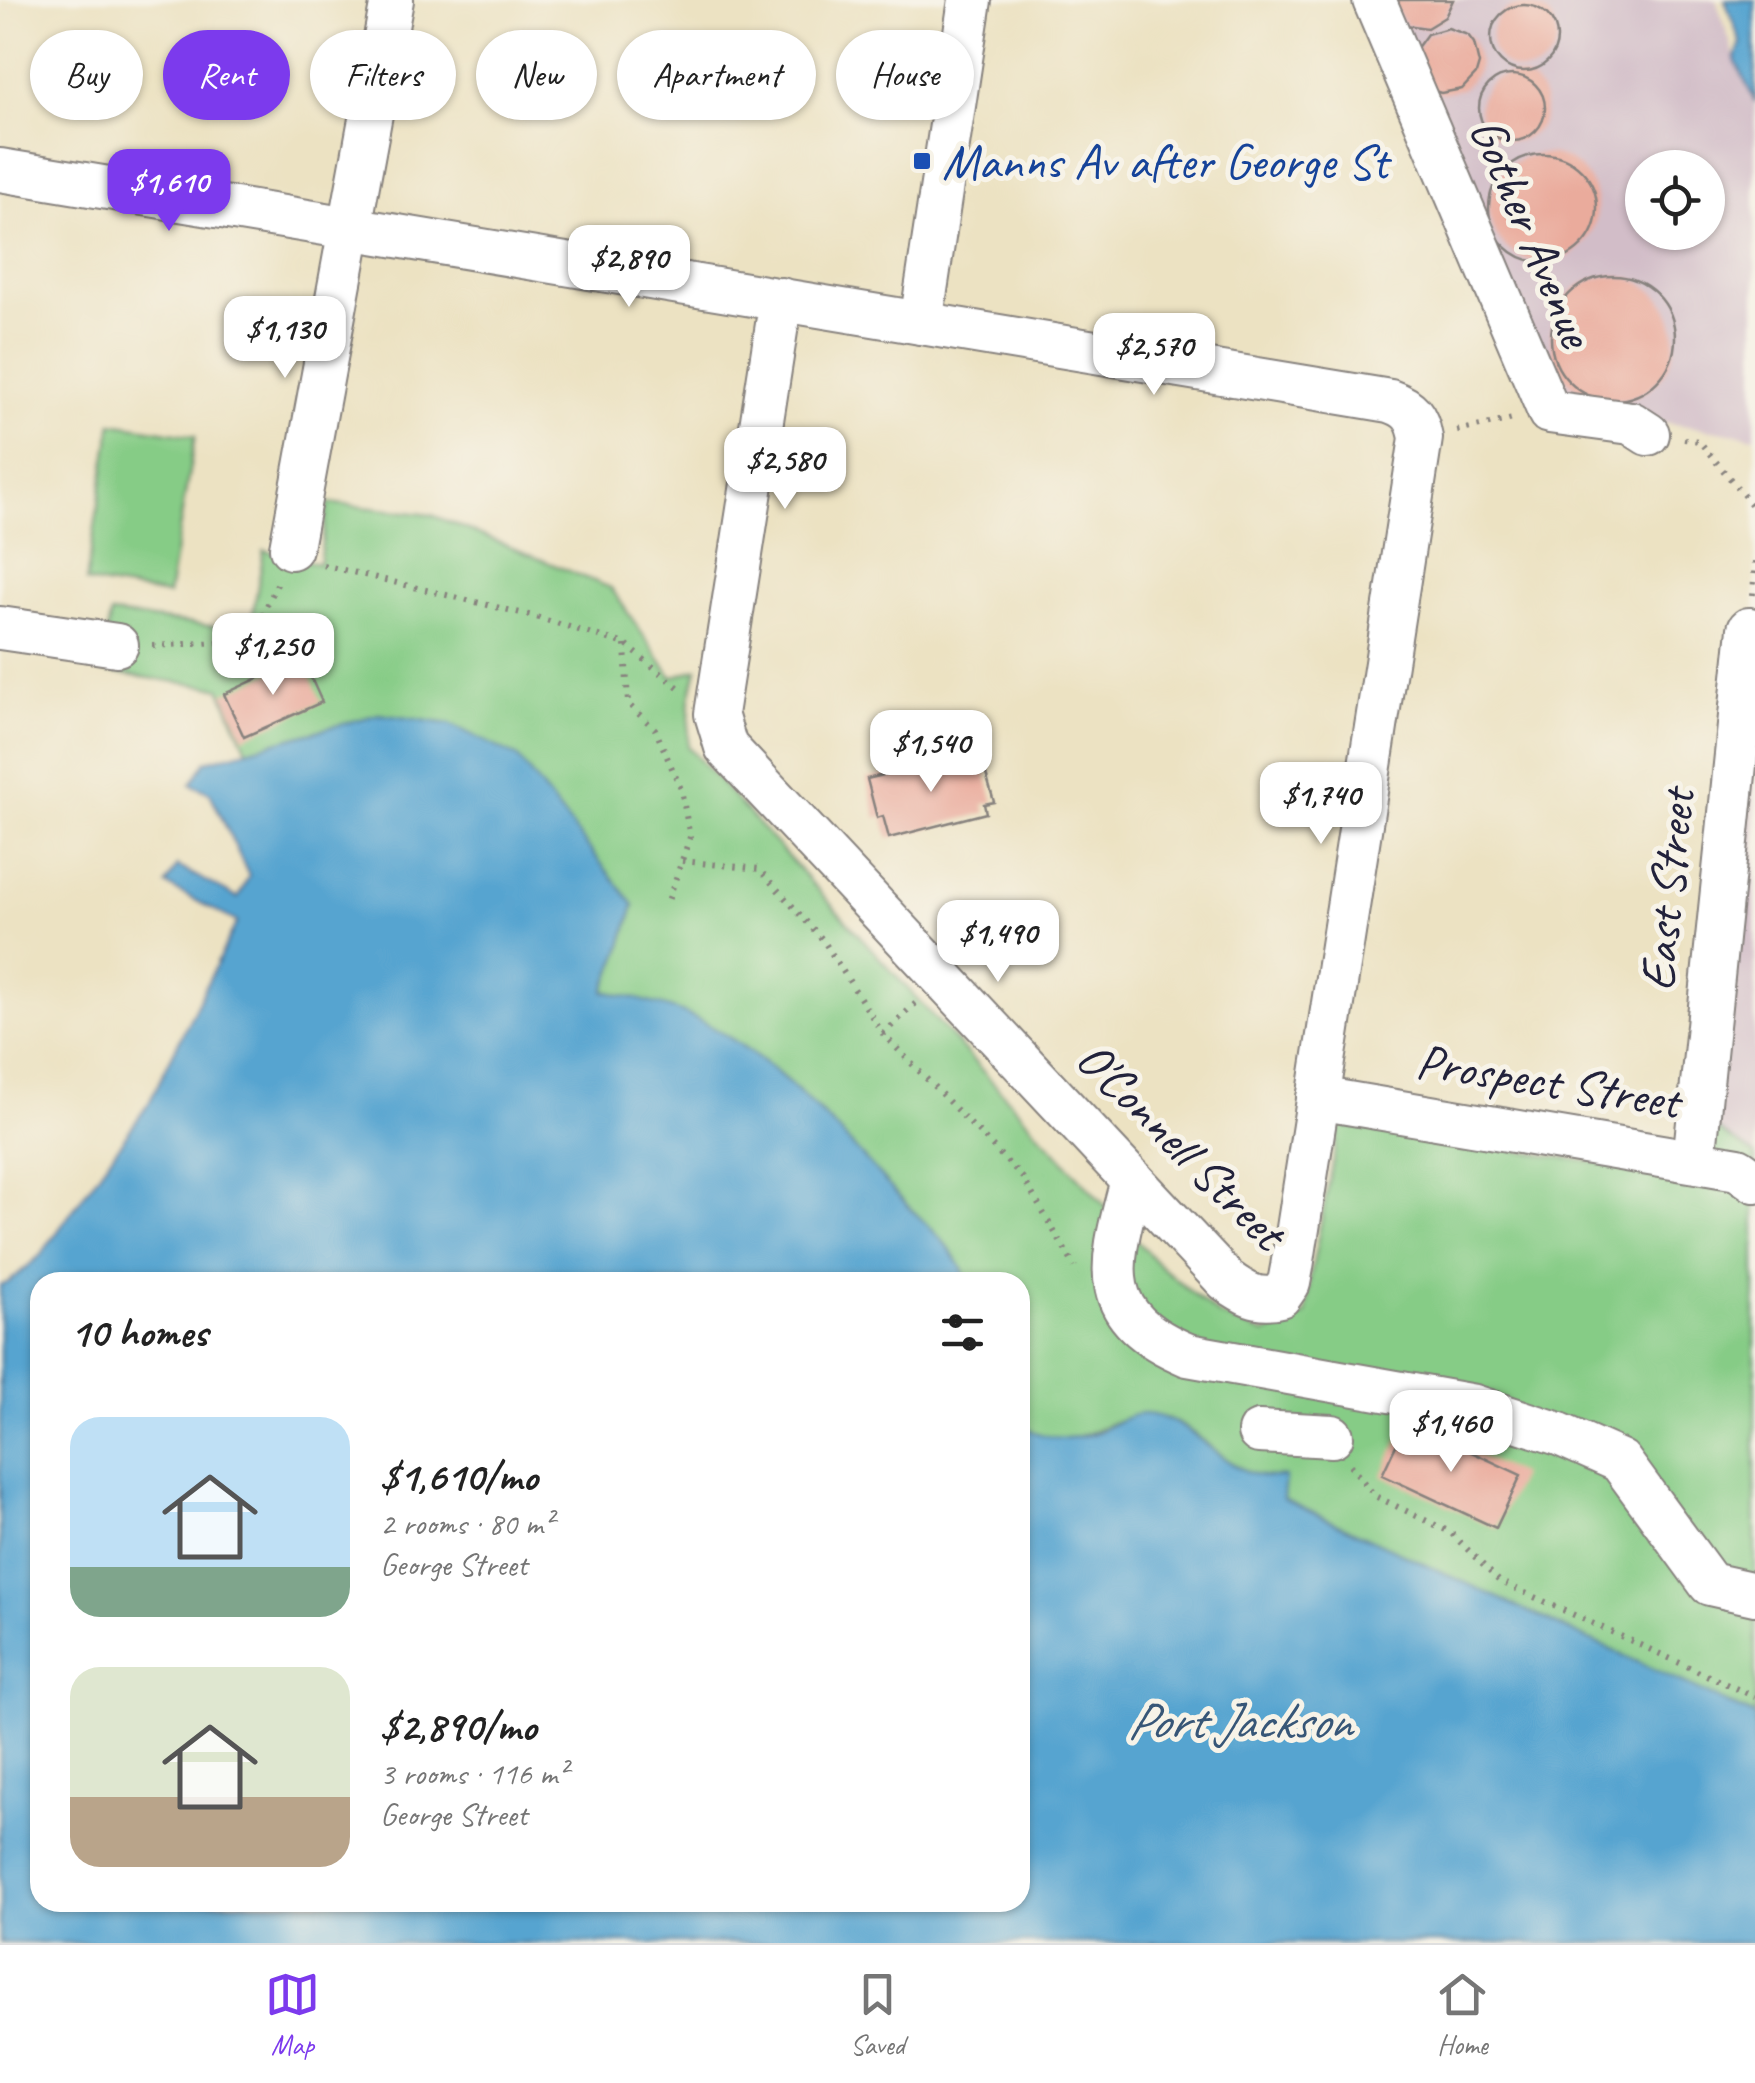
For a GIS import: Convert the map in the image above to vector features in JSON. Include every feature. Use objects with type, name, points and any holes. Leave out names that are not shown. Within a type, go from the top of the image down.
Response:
[{"type":"street","points":[[291,548],[392,0]]},
{"type":"street","points":[[921,323],[970,0]]},
{"type":"street","name":"Gother Avenue","points":[[1374,0],[1549,412],[1631,424],[1648,434]]},
{"type":"street","points":[[0,170],[1390,401],[1408,408],[1418,421],[1421,438],[1318,1098]]},
{"type":"street","points":[[716,714],[781,299]]},
{"type":"street","points":[[0,628],[118,645]]},
{"type":"street","name":"East Street","points":[[1694,1161],[1750,629]]},
{"type":"street","name":"O'Connell Street","points":[[716,714],[726,747],[1226,1280],[1245,1294],[1266,1300],[1280,1296],[1288,1284],[1318,1098]]},
{"type":"street","name":"Prospect Street","points":[[1318,1098],[1738,1169],[1755,1182]]},
{"type":"street","points":[[1132,1180],[1114,1250],[1113,1274],[1120,1300],[1136,1324],[1156,1342],[1188,1354],[1474,1406],[1559,1434],[1620,1461],[1710,1584],[1755,1594]]},
{"type":"street","points":[[1259,1432],[1332,1436]]},
{"type":"path","points":[[1421,438],[1549,412]]},
{"type":"path","points":[[1648,434],[1699,440],[1755,509]]},
{"type":"path","points":[[118,645],[137,649],[175,642],[252,640],[291,548],[319,564],[514,611],[625,644],[716,714]]},
{"type":"path","points":[[625,644],[628,704],[655,729],[681,789],[690,837],[668,901]]},
{"type":"path","points":[[682,862],[759,868],[823,940],[883,1034],[1023,1178],[1078,1271]]},
{"type":"path","points":[[883,1034],[919,1000]]},
{"type":"path","points":[[1450,1532],[1499,1581],[1755,1698]]},
{"type":"shaded area","points":[[1384,0],[1716,0],[1740,71],[1755,100],[1755,437],[1563,406]]},
{"type":"shaded area","points":[[1755,746],[1755,1155],[1710,1125]]},
{"type":"green space","points":[[112,423],[195,436],[168,595],[86,582]]},
{"type":"green space","points":[[328,503],[432,515],[611,588],[672,677],[697,669],[690,698],[688,747],[1158,1264],[1218,1315],[1265,1334],[1306,1315],[1340,1125],[1680,1175],[1710,1125],[1755,1155],[1755,1716],[1282,1499],[1284,1477],[1264,1477],[1233,1464],[1195,1434],[1168,1419],[1134,1416],[1076,1437],[1060,1438],[1030,1430],[1030,1272],[963,1272],[939,1237],[811,1103],[761,1060],[694,1019],[604,991],[634,905],[379,714],[248,752],[220,688],[98,671],[111,614],[250,631],[264,550],[319,564]]},
{"type":"water","points":[[1725,0],[1755,0],[1755,102],[1735,60],[1741,43]]},
{"type":"water","name":"Port Jackson","points":[[379,714],[450,724],[517,757],[634,905],[604,991],[686,1014],[718,1030],[776,1071],[939,1237],[963,1272],[30,1272],[30,1912],[1030,1912],[1030,1430],[1071,1438],[1146,1414],[1181,1426],[1247,1472],[1285,1477],[1283,1499],[1755,1716],[1755,1943],[0,1943],[0,1286],[41,1255],[149,1103],[237,922],[166,885],[177,866],[238,898],[249,876],[210,793],[191,784],[206,761]]},
{"type":"building","points":[[1389,0],[1453,0],[1445,17],[1427,28],[1406,25]]},
{"type":"building","points":[[1524,5],[1547,15],[1557,38],[1547,61],[1524,71],[1501,61],[1491,38],[1501,15]]},
{"type":"building","points":[[1448,28],[1468,35],[1479,64],[1476,74],[1462,89],[1441,93],[1431,90],[1414,52],[1427,34]]},
{"type":"building","points":[[1512,75],[1535,85],[1545,108],[1535,131],[1512,141],[1489,131],[1479,108],[1489,85]]},
{"type":"building","points":[[1543,154],[1564,158],[1581,170],[1593,187],[1597,208],[1593,229],[1581,246],[1564,258],[1543,262],[1522,258],[1505,246],[1493,229],[1489,208],[1493,187],[1505,170],[1522,158]]},
{"type":"building","points":[[1613,276],[1637,281],[1657,294],[1670,314],[1675,338],[1670,362],[1657,382],[1637,395],[1613,400],[1589,395],[1569,382],[1556,362],[1551,338],[1556,314],[1569,294],[1589,281]]},
{"type":"building","points":[[302,658],[322,702],[244,737],[224,694]]},
{"type":"building","points":[[971,754],[973,763],[982,760],[994,802],[984,804],[986,813],[889,838],[883,816],[877,818],[867,779]]},
{"type":"building","points":[[1407,1422],[1521,1475],[1496,1528],[1382,1475]]},
{"type":"place","name":"Manns Av after George St","points":[[922,161]]}]
